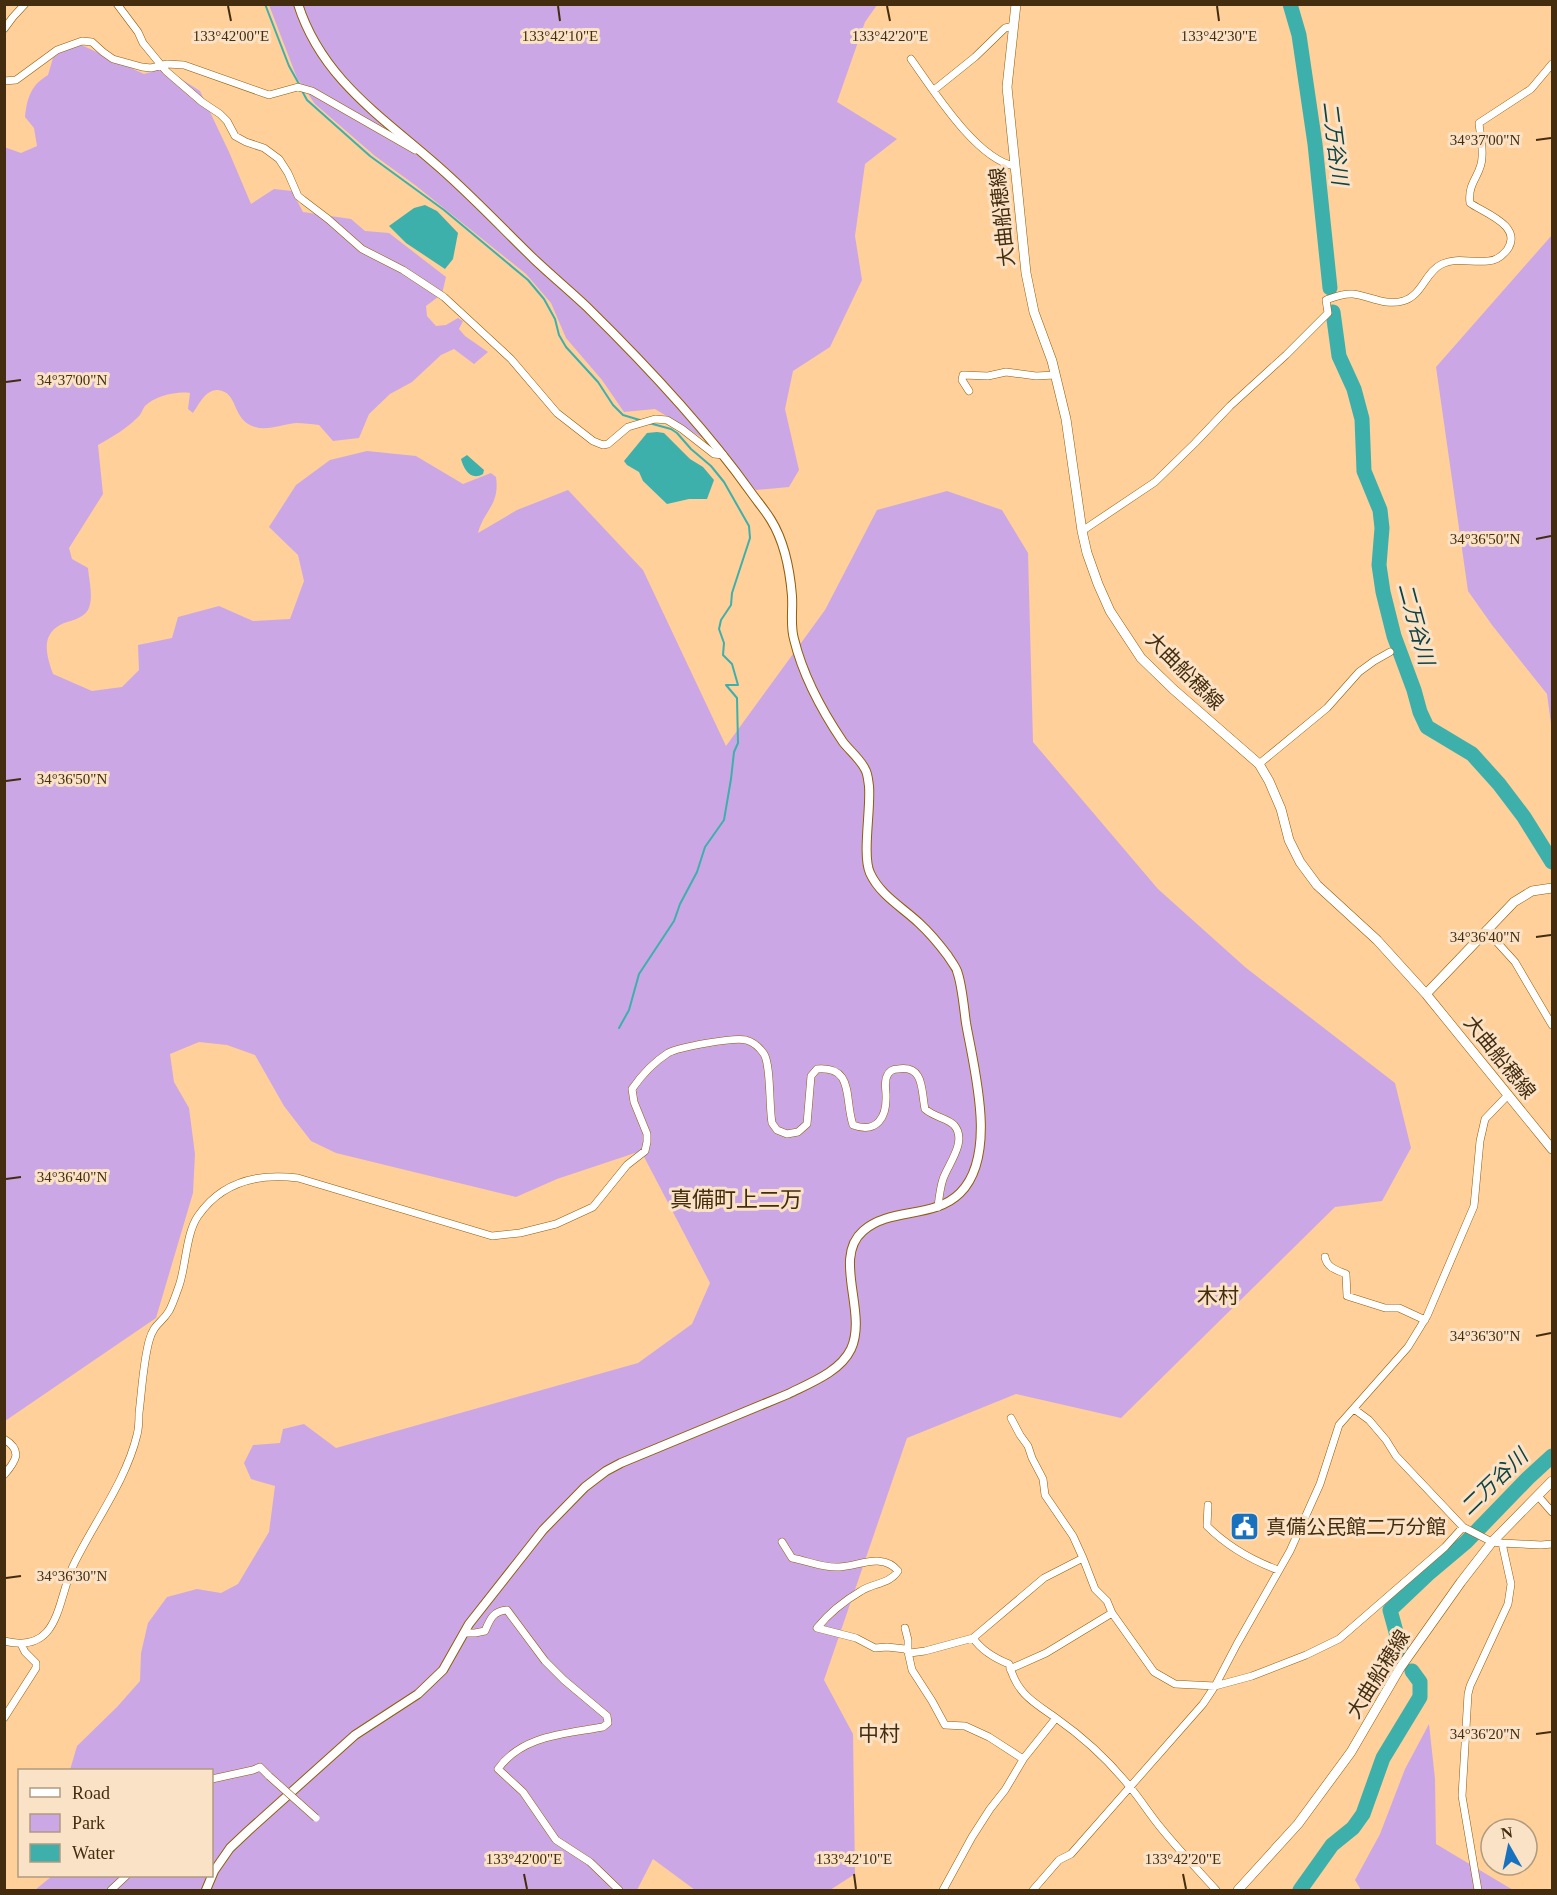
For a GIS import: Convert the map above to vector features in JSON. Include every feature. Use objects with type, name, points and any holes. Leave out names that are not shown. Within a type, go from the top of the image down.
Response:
[{"type":"main road","name":"大曲船穂線","points":[[1016,4],[1007,87],[1026,273],[1034,312],[1055,375],[1066,419],[1082,531],[1098,584],[1110,611],[1142,658],[1173,689],[1259,764],[1281,809],[1289,840],[1300,862],[1317,885],[1377,940],[1426,994],[1552,1149]]},
{"type":"main road","points":[[1426,994],[1514,902],[1532,891],[1552,888]]},
{"type":"main road","name":"大曲船穂線","points":[[1238,1890],[1298,1824],[1351,1752],[1400,1668],[1461,1582],[1492,1542],[1552,1480]]},
{"type":"street","points":[[4,29],[26,4]]},
{"type":"street","points":[[117,4],[138,32],[143,43],[162,65],[202,102],[220,114],[227,121],[235,136],[264,148],[279,159],[298,196],[362,249],[428,286],[460,312],[511,359],[558,413],[593,441],[603,445],[608,444],[628,427],[648,420],[661,419],[682,429],[714,454],[723,455]]},
{"type":"street","points":[[213,1873],[230,1848],[355,1736],[418,1694],[443,1670],[469,1624],[543,1530],[585,1486],[606,1471],[788,1394],[833,1369],[850,1351],[857,1327],[850,1270],[851,1248],[863,1231],[885,1219],[938,1207],[960,1194],[975,1173],[981,1140],[979,1099],[957,970],[937,942],[920,924],[880,890],[867,869],[870,802],[867,772],[842,740],[807,681],[792,634],[792,593],[783,549],[771,520],[723,455],[667,390],[587,307],[538,263],[479,203],[352,92],[312,41],[298,4]]},
{"type":"street","points":[[934,90],[975,57],[1005,28],[1014,26]]},
{"type":"street","points":[[4,81],[16,80],[57,50],[71,43],[92,42],[113,59],[142,68],[184,65],[269,96],[298,87],[312,91],[424,155]]},
{"type":"street","points":[[911,59],[961,126],[978,144],[1005,164],[1015,166]]},
{"type":"street","points":[[1082,531],[1155,482],[1230,405],[1286,355],[1328,313],[1326,300],[1352,294],[1388,303],[1403,301],[1413,296],[1432,270],[1444,263],[1455,260],[1489,261],[1500,257],[1508,249],[1512,239],[1509,229],[1470,203],[1468,192],[1483,158],[1479,123],[1531,89],[1552,64]]},
{"type":"street","points":[[969,391],[962,380],[963,375],[988,376],[1006,372],[1036,376],[1055,375]]},
{"type":"street","points":[[1259,764],[1327,708],[1359,672],[1390,652]]},
{"type":"street","points":[[1486,930],[1515,962],[1552,1025]]},
{"type":"street","points":[[4,1641],[21,1644],[33,1642],[49,1630],[55,1620],[72,1568],[130,1457],[138,1434],[145,1355],[154,1327],[168,1312],[179,1285],[197,1217],[217,1195],[232,1185],[251,1179],[281,1176],[298,1178],[492,1236],[520,1233],[556,1224],[593,1207],[627,1165],[645,1151],[647,1134],[634,1102],[632,1089],[638,1080],[669,1053],[698,1045],[735,1040],[746,1041],[757,1046],[766,1056],[772,1122],[777,1130],[787,1134],[798,1132],[807,1124],[809,1084],[811,1076],[817,1069],[835,1070],[843,1075],[849,1114],[853,1125],[860,1128],[871,1128],[879,1123],[883,1116],[886,1106],[887,1075],[893,1069],[905,1068],[914,1071],[919,1077],[925,1109],[933,1116],[945,1119],[954,1126],[958,1133],[959,1143],[943,1180],[938,1207]]},
{"type":"street","points":[[1033,1890],[1059,1860],[1071,1854],[1203,1704],[1215,1686],[1290,1551],[1320,1484],[1339,1425],[1408,1347],[1425,1320],[1474,1206],[1480,1141],[1485,1119],[1508,1095]]},
{"type":"street","points":[[1325,1257],[1326,1263],[1332,1268],[1346,1274],[1347,1296],[1385,1308],[1399,1308],[1425,1320]]},
{"type":"street","points":[[1354,1409],[1369,1420],[1396,1456],[1463,1527],[1492,1542],[1502,1544],[1552,1544]]},
{"type":"street","points":[[1011,1418],[1029,1446],[1032,1458],[1043,1479],[1045,1495],[1073,1536],[1095,1589],[1107,1601],[1112,1613],[1154,1672],[1175,1684],[1215,1686],[1252,1676],[1339,1639],[1445,1547],[1463,1527]]},
{"type":"street","points":[[4,1439],[11,1443],[16,1458],[14,1464],[4,1475]]},
{"type":"street","points":[[1538,1496],[1552,1512]]},
{"type":"street","points":[[1208,1505],[1207,1526],[1221,1540],[1238,1552],[1278,1570]]},
{"type":"street","points":[[782,1542],[792,1558],[815,1564],[838,1567],[881,1561],[892,1564],[898,1571],[894,1578],[863,1589],[828,1615],[817,1628],[856,1638],[875,1648],[905,1649],[910,1653],[926,1652],[973,1638],[1044,1578],[1083,1558]]},
{"type":"street","points":[[1478,1890],[1462,1796],[1468,1694],[1508,1604],[1511,1584],[1502,1544]]},
{"type":"street","points":[[465,1633],[485,1631],[491,1616],[507,1610],[545,1661],[606,1716],[608,1723],[603,1727],[542,1737],[522,1747],[505,1760],[498,1769],[523,1792],[556,1840],[590,1862],[619,1890]]},
{"type":"street","points":[[1010,1669],[1046,1653],[1112,1613]]},
{"type":"street","points":[[905,1628],[912,1670],[945,1725],[965,1726],[989,1737],[1023,1759]]},
{"type":"street","points":[[973,1638],[980,1648],[1009,1664],[1022,1693],[1091,1747],[1130,1786],[1162,1828],[1216,1890]]},
{"type":"street","points":[[4,1718],[36,1668],[36,1663],[25,1652],[21,1644]]},
{"type":"street","points":[[943,1890],[990,1809],[1005,1790],[1023,1759],[1056,1718]]},
{"type":"street","points":[[213,1779],[260,1767],[316,1818]]},
{"type":"street","points":[[111,1890],[124,1877]]},
{"type":"green space","points":[[269,5],[877,5],[865,22],[837,102],[897,139],[865,164],[855,236],[862,280],[830,347],[793,371],[785,409],[799,470],[789,487],[756,490],[709,442],[655,409],[624,412],[602,380],[566,338],[551,303],[526,274],[375,156],[315,104],[297,78]]},
{"type":"green space","points":[[75,42],[144,74],[164,68],[200,91],[251,204],[274,189],[292,191],[303,212],[351,219],[365,231],[389,233],[446,277],[442,294],[426,306],[427,316],[436,326],[446,325],[458,318],[463,321],[459,329],[465,336],[488,352],[474,364],[454,349],[441,355],[412,382],[390,394],[369,414],[359,438],[333,441],[319,425],[296,423],[265,428],[255,427],[242,419],[233,401],[225,392],[218,390],[206,394],[193,413],[188,409],[190,393],[166,395],[149,402],[128,426],[98,445],[103,494],[69,548],[72,559],[88,568],[90,605],[82,616],[60,625],[50,635],[47,641],[47,654],[53,674],[92,691],[122,687],[139,670],[138,645],[172,638],[178,617],[219,606],[253,621],[290,619],[304,581],[298,555],[269,527],[296,485],[330,460],[367,451],[416,456],[463,484],[491,473],[496,477],[497,487],[494,501],[478,533],[517,510],[568,490],[643,570],[726,746],[825,610],[877,510],[947,491],[1002,510],[1028,553],[1033,742],[1158,889],[1245,967],[1395,1083],[1411,1148],[1382,1201],[1335,1207],[1121,1418],[1016,1394],[907,1438],[824,1680],[853,1734],[855,1874],[830,1890],[695,1890],[653,1859],[637,1890],[35,1890],[51,1877],[213,1877],[213,1769],[70,1769],[77,1746],[140,1681],[141,1653],[148,1623],[167,1597],[197,1589],[221,1593],[238,1584],[269,1532],[275,1486],[251,1479],[244,1463],[253,1445],[280,1443],[283,1429],[304,1424],[336,1448],[638,1363],[692,1324],[710,1283],[641,1151],[557,1179],[516,1197],[336,1153],[311,1141],[284,1106],[255,1055],[227,1045],[199,1042],[170,1054],[174,1082],[189,1108],[195,1154],[193,1193],[156,1318],[5,1421],[4,147],[21,153],[37,146],[34,128],[25,117],[27,104],[34,88],[48,75],[53,58]]},
{"type":"green space","points":[[1552,235],[1552,731],[1547,694],[1468,591],[1436,367]]},
{"type":"green space","points":[[1429,1724],[1435,1779],[1436,1844],[1479,1870],[1479,1877],[1491,1877],[1513,1890],[1361,1890],[1355,1880],[1380,1834],[1405,1769]]},
{"type":"water","points":[[425,205],[437,211],[458,233],[453,259],[445,269],[406,243],[389,226],[414,208]]},
{"type":"water","points":[[647,433],[664,433],[690,459],[703,467],[714,480],[707,499],[689,499],[667,504],[643,481],[639,472],[624,461]]},
{"type":"water","points":[[467,455],[484,470],[483,474],[475,476],[466,470],[461,459]]},
{"type":"waterway","points":[[265,4],[289,66],[299,84]]},
{"type":"waterway","name":"二万谷川","points":[[1290,4],[1299,35],[1315,144],[1330,288]]},
{"type":"waterway","points":[[301,89],[307,100],[370,156],[444,210],[528,280],[544,299],[566,347],[598,382],[613,405],[623,415],[643,421]]},
{"type":"waterway","name":"二万谷川","points":[[1333,312],[1339,356],[1354,389],[1362,419],[1364,471],[1380,510],[1382,528],[1379,565],[1383,592],[1394,636],[1420,712],[1427,727],[1472,754],[1499,784],[1524,817],[1552,862]]},
{"type":"waterway","points":[[619,1028],[629,1010],[639,974],[674,921],[697,872],[705,847],[724,820],[734,752],[738,743],[737,698],[726,685],[738,685],[732,664],[723,655],[724,643],[719,629],[721,620],[731,605],[732,593],[750,538],[749,526],[724,482],[711,466],[677,433],[649,423]]},
{"type":"waterway","name":"二万谷川","points":[[1401,1650],[1390,1610],[1466,1542],[1552,1456]]},
{"type":"waterway","name":"二万谷川","points":[[1300,1890],[1332,1845],[1353,1828],[1363,1814],[1383,1758],[1420,1697],[1420,1682],[1412,1671]]},
{"type":"place","name":"真備公民館二万分館","points":[[1245,1527]]},
{"type":"district","name":"真備町上二万","points":[[736,1199]]},
{"type":"district","name":"木村","points":[[1218,1296]]},
{"type":"district","name":"中村","points":[[879,1734]]}]
